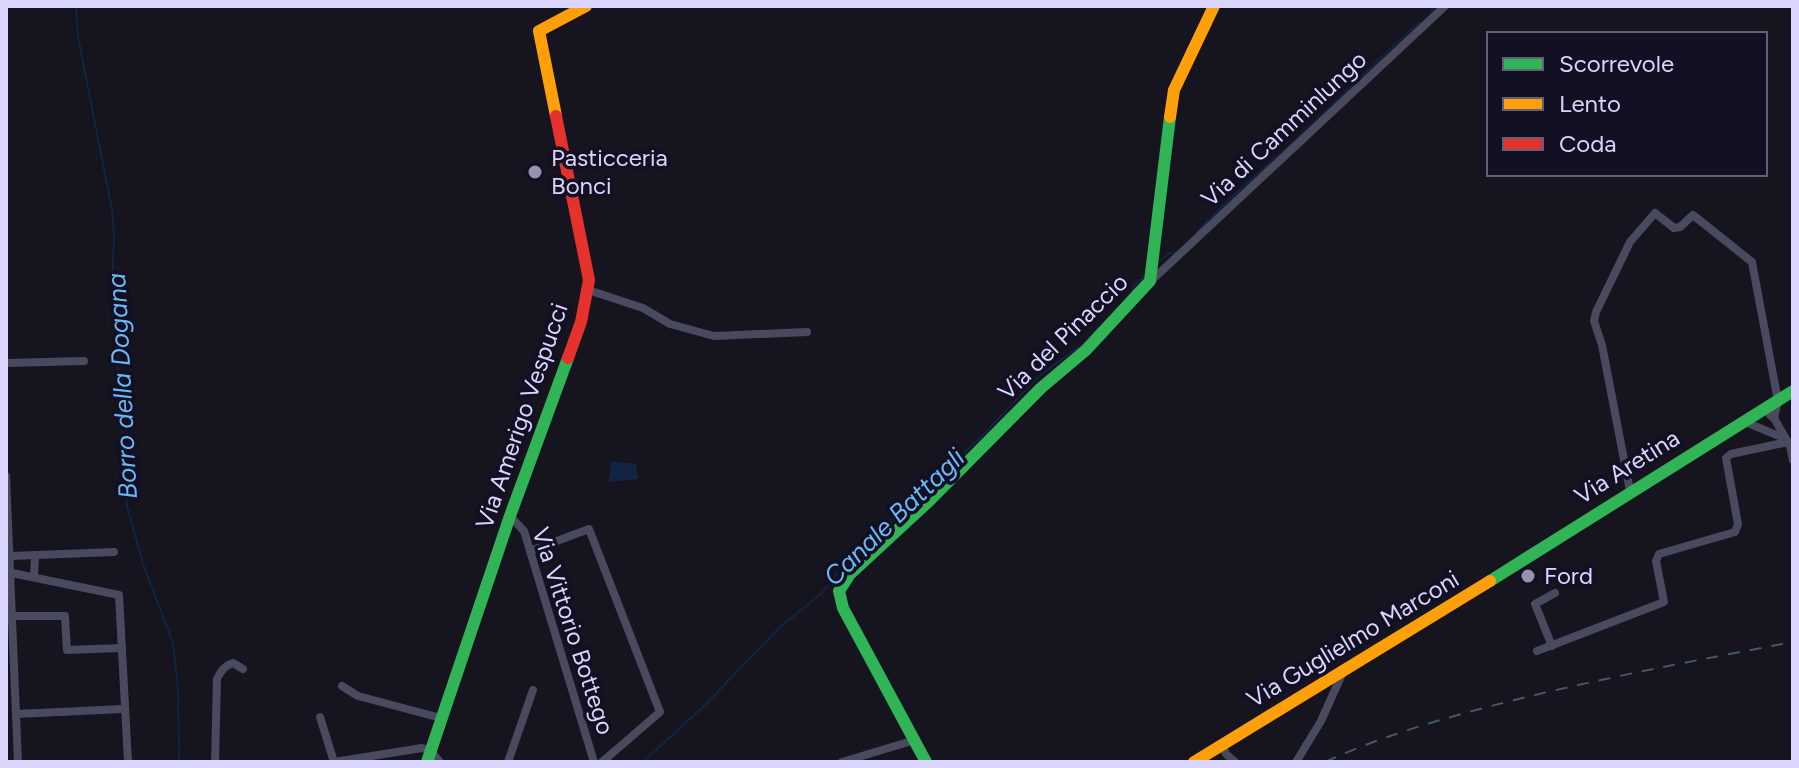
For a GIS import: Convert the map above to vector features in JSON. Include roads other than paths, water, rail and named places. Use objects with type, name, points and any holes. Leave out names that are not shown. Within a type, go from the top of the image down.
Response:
[{"type":"street","name":"Via Amerigo Vespucci","points":[[429,757],[510,516],[581,322],[588,290],[589,280],[539,31],[586,6]]},
{"type":"street","name":"Via del Pinaccio","points":[[915,740],[843,608],[839,591],[850,574],[929,501],[1041,388],[1086,350],[1150,281],[1174,90],[1214,6]]},
{"type":"street","name":"Via di Camminlungo","points":[[1150,281],[1445,6]]},
{"type":"street","points":[[1630,491],[1602,345],[1594,321],[1630,242],[1655,213],[1674,228],[1680,227],[1693,215],[1752,262],[1778,401],[1774,418]]},
{"type":"street","points":[[588,290],[643,308],[670,324],[714,336],[807,332]]},
{"type":"street","points":[[6,363],[84,361]]},
{"type":"street","points":[[1743,421],[1793,391]]},
{"type":"street","points":[[1762,410],[1774,418],[1787,440],[1793,460]]},
{"type":"street","points":[[1762,410],[1767,430]]},
{"type":"street","points":[[1743,421],[1787,440]]},
{"type":"street","name":"Via Aretina","points":[[1534,552],[1743,421]]},
{"type":"street","points":[[1537,651],[1664,602],[1656,561],[1659,554],[1735,532],[1738,524],[1726,458],[1731,454],[1787,440]]},
{"type":"street","points":[[6,476],[18,757],[6,753]]},
{"type":"street","name":"Via Vittorio Bottego","points":[[510,516],[524,531],[594,762]]},
{"type":"street","points":[[530,551],[589,529],[660,712],[602,762]]},
{"type":"street","points":[[11,556],[114,552]]},
{"type":"street","name":"Via Guglielmo Marconi","points":[[1194,762],[1534,552]]},
{"type":"street","points":[[34,577],[35,555]]},
{"type":"street","points":[[8,572],[119,595],[128,762]]},
{"type":"street","points":[[1552,646],[1535,604],[1555,593]]},
{"type":"street","points":[[12,616],[65,616],[67,650],[122,648]]},
{"type":"street","points":[[215,762],[217,679],[227,665],[233,663],[243,669]]},
{"type":"street","points":[[1296,762],[1321,721],[1343,671]]},
{"type":"street","points":[[342,686],[358,696],[441,718]]},
{"type":"street","points":[[508,762],[533,690]]},
{"type":"street","points":[[16,714],[123,709]]},
{"type":"street","points":[[320,717],[334,762],[422,748],[429,757],[440,762]]},
{"type":"street","points":[[842,762],[915,740],[926,762]]},
{"type":"street","points":[[1222,745],[1235,762]]},
{"type":"water","points":[[612,461],[636,464],[638,479],[608,482]]},
{"type":"waterway","name":"Borro della Dogana","points":[[76,6],[78,37],[112,210],[112,283],[127,506],[143,564],[173,643],[178,688],[179,762]]},
{"type":"waterway","name":"Canale Battagli","points":[[1430,12],[1435,6]]},
{"type":"waterway","name":"Canale Battagli","points":[[1196,233],[1419,23]]},
{"type":"waterway","name":"Canale Battagli","points":[[1161,260],[1169,253],[1178,252]]},
{"type":"waterway","name":"Canale Battagli","points":[[1132,292],[1145,275]]},
{"type":"waterway","name":"Canale Battagli","points":[[643,762],[705,705],[780,627],[821,594],[849,559],[983,435],[1039,376],[1087,341],[1098,328]]},
{"type":"railway","points":[[1325,762],[1399,733],[1515,700],[1793,642]]},
{"type":"place","name":"Pasticceria Bonci","points":[[535,172]]},
{"type":"place","name":"Ford","points":[[1528,576]]}]
